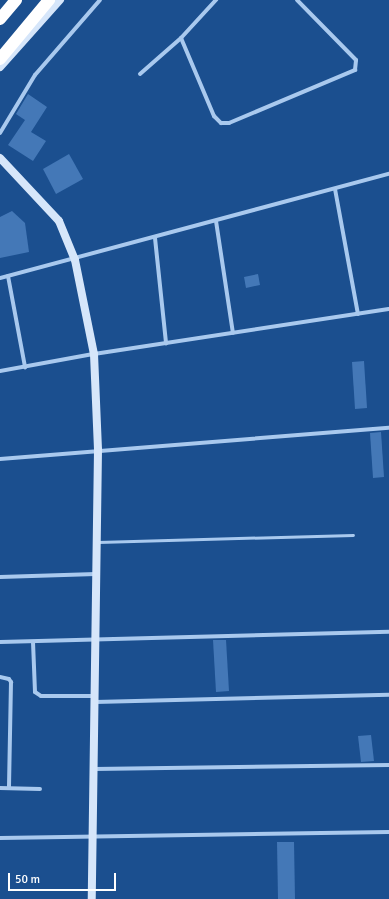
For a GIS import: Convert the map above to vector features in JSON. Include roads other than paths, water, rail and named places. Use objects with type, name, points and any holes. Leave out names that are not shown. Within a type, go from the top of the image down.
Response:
[{"type":"highway","points":[[0,19],[16,0]]},
{"type":"highway","points":[[0,59],[49,0]]},
{"type":"street","points":[[0,67],[60,0]]},
{"type":"street","points":[[0,133],[35,76],[100,0]]},
{"type":"street","points":[[140,74],[180,38],[216,0]]},
{"type":"street","points":[[180,38],[214,116],[221,123],[229,123],[356,70],[356,60],[297,0]]},
{"type":"street","points":[[0,158],[59,221],[75,260],[94,354],[98,450],[94,640],[92,899]]},
{"type":"street","points":[[0,278],[75,260],[389,174]]},
{"type":"street","points":[[335,189],[358,314]]},
{"type":"street","points":[[216,221],[232,333]]},
{"type":"street","points":[[155,238],[166,343]]},
{"type":"street","points":[[8,276],[25,367]]},
{"type":"street","points":[[0,371],[94,354],[389,309]]},
{"type":"street","points":[[0,459],[389,428]]},
{"type":"street","points":[[0,577],[96,574]]},
{"type":"street","points":[[0,642],[214,635],[389,632]]},
{"type":"street","points":[[32,642],[35,692],[41,696],[94,699],[389,695]]},
{"type":"street","points":[[0,677],[9,678],[11,682],[9,788]]},
{"type":"street","points":[[94,769],[389,765]]},
{"type":"street","points":[[0,788],[40,789]]},
{"type":"street","points":[[0,838],[389,832]]},
{"type":"lane","points":[[96,542],[353,535]]}]
